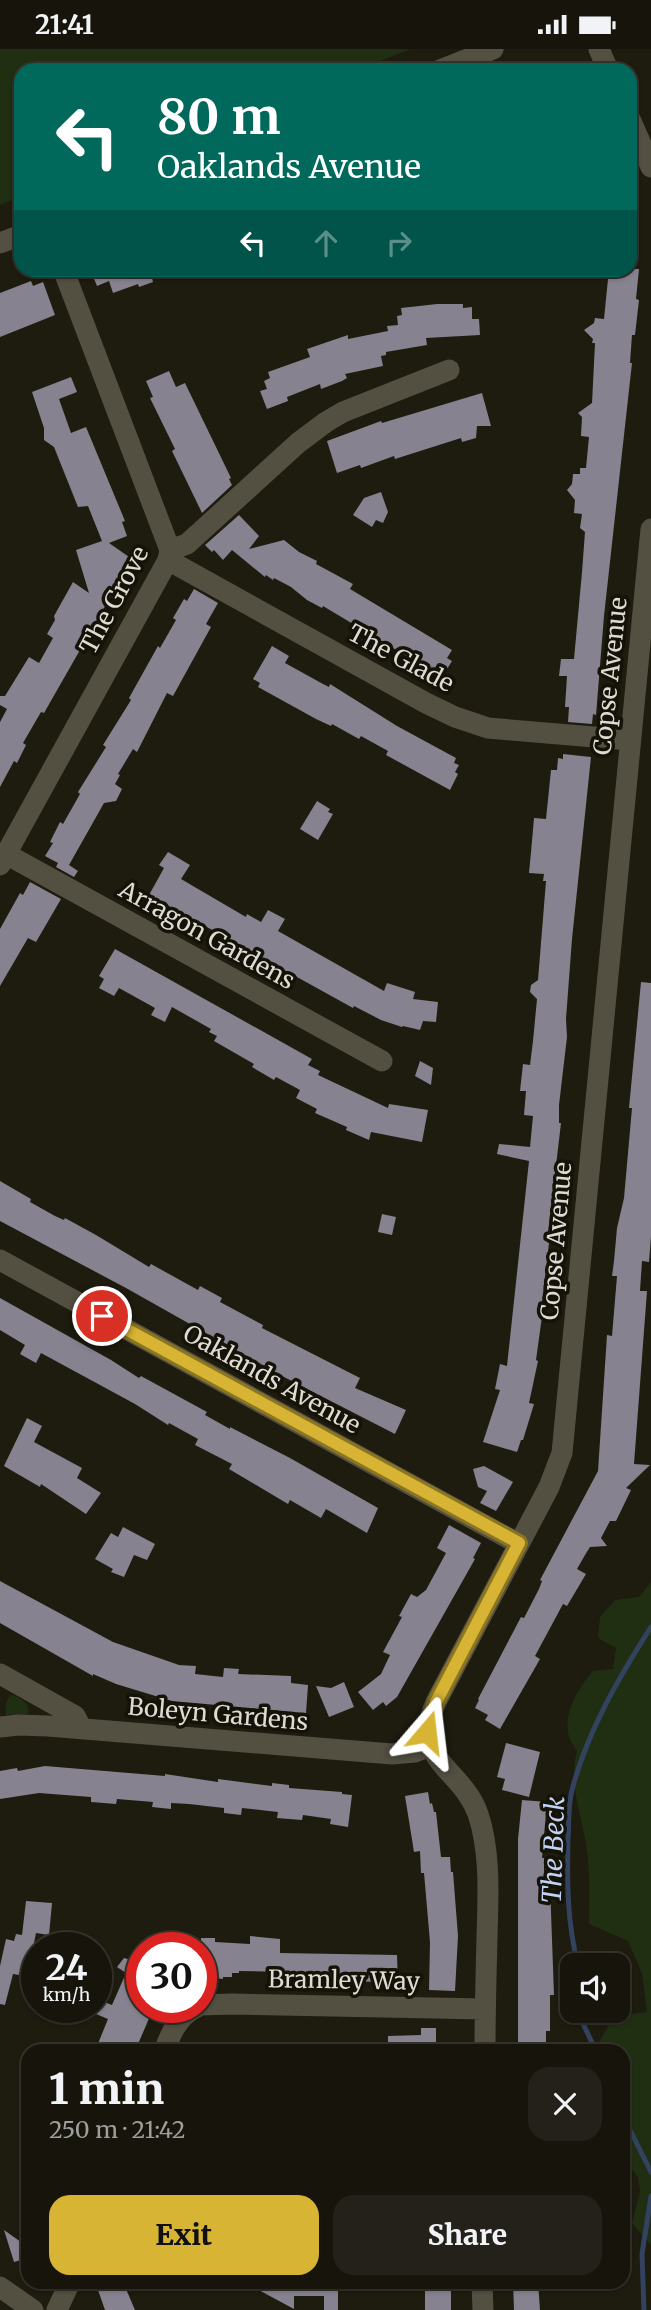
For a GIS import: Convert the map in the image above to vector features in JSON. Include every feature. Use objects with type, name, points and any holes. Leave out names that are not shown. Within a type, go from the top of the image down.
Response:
[{"type":"street","points":[[458,63],[493,49]]},
{"type":"street","points":[[637,135],[651,167]]},
{"type":"street","name":"The Grove","points":[[3,859],[169,555],[66,277]]},
{"type":"street","points":[[169,555],[187,544],[298,443],[326,422],[343,412],[449,369]]},
{"type":"street","name":"Copse Avenue","points":[[431,1746],[427,1732],[431,1713],[557,1468],[564,1442],[651,529]]},
{"type":"street","name":"The Glade","points":[[169,555],[426,703],[466,722],[503,730],[629,740]]},
{"type":"street","name":"Arragon Gardens","points":[[3,859],[382,1061]]},
{"type":"street","name":"Oaklands Avenue","points":[[0,1260],[519,1543]]},
{"type":"street","points":[[0,1674],[75,1716],[82,1729]]},
{"type":"street","name":"Boleyn Gardens","points":[[0,1727],[27,1725],[381,1753],[406,1753],[431,1746]]},
{"type":"street","points":[[431,1746],[468,1795],[477,1811],[484,1837],[488,1911],[485,2044]]},
{"type":"street","name":"Bramley Way","points":[[217,2004],[485,2009]]},
{"type":"street","name":"Bramley Way","points":[[167,2044],[178,2023]]},
{"type":"street","points":[[0,2287],[33,2310]]},
{"type":"street","points":[[57,2310],[67,2289]]},
{"type":"street","points":[[482,2289],[483,2310]]},
{"type":"green space","points":[[0,49],[411,49],[375,63],[14,63],[14,199],[0,205]]},
{"type":"green space","points":[[651,1582],[651,2245],[632,2223],[640,2192],[638,2177],[630,2167],[630,2044],[598,2044],[610,2023],[630,2023],[630,2014],[647,2012],[642,1973],[628,1941],[589,1924],[588,1859],[574,1778],[577,1751],[567,1728],[573,1701],[588,1677],[593,1671],[613,1669],[616,1648],[598,1638],[600,1617],[615,1600],[639,1597]]},
{"type":"green space","points":[[10,1695],[24,1701],[28,1714],[6,1715],[6,1703]]},
{"type":"building","points":[[639,269],[636,299],[639,300],[635,335],[632,335],[632,363],[604,616],[596,715],[593,714],[592,724],[568,722],[569,707],[565,707],[567,676],[559,676],[561,659],[574,659],[585,532],[580,528],[582,514],[574,513],[575,500],[567,490],[572,484],[573,474],[580,474],[580,468],[586,468],[589,437],[581,436],[582,417],[578,413],[592,403],[595,343],[592,343],[593,339],[584,330],[594,323],[595,318],[604,319],[608,277],[637,277]]},
{"type":"building","points":[[93,277],[155,277],[152,278],[153,282],[113,293],[109,281],[97,286]]},
{"type":"building","points":[[31,281],[33,286],[43,282],[55,315],[0,337],[0,293]]},
{"type":"building","points":[[463,304],[463,308],[472,307],[472,319],[479,319],[480,335],[426,338],[427,345],[386,352],[386,355],[381,356],[383,366],[345,374],[347,378],[342,381],[321,389],[320,384],[287,397],[288,401],[267,409],[260,391],[267,389],[264,381],[270,378],[268,372],[310,357],[307,349],[348,335],[348,339],[388,331],[387,326],[398,325],[397,316],[402,315],[401,308]]},
{"type":"building","points":[[169,371],[176,387],[185,383],[231,478],[229,479],[232,485],[202,513],[172,451],[175,449],[150,398],[153,397],[146,381]]},
{"type":"building","points":[[71,377],[77,392],[59,399],[71,433],[86,427],[125,521],[122,522],[127,536],[109,543],[132,559],[44,713],[41,712],[23,743],[26,745],[17,763],[14,761],[0,787],[0,722],[7,709],[0,705],[0,696],[5,696],[29,657],[39,663],[53,638],[47,634],[55,620],[54,616],[73,582],[89,593],[76,550],[102,541],[88,506],[78,507],[54,447],[44,440],[44,428],[32,392]]},
{"type":"building","points":[[482,393],[491,426],[477,426],[476,438],[462,442],[461,438],[395,459],[394,456],[337,473],[327,441],[381,421],[382,423]]},
{"type":"building","points":[[381,492],[388,512],[383,523],[376,520],[372,527],[353,515],[364,498]]},
{"type":"building","points":[[239,515],[259,536],[249,549],[284,540],[317,561],[316,564],[353,584],[350,589],[452,650],[447,658],[452,661],[444,674],[439,671],[438,675],[323,606],[322,608],[307,600],[291,587],[274,578],[265,577],[232,550],[223,560],[214,550],[212,552],[205,545]]},
{"type":"building","points":[[194,589],[218,603],[206,624],[211,627],[173,696],[167,693],[137,752],[133,749],[118,774],[120,775],[115,784],[122,789],[116,801],[104,803],[69,865],[78,871],[74,877],[56,867],[58,863],[45,856],[53,843],[50,842],[106,747],[103,745],[131,700],[129,698],[158,646],[160,648],[176,620],[173,618],[184,599],[187,601]]},
{"type":"building","points":[[272,646],[289,656],[285,663],[329,687],[330,684],[397,726],[456,758],[454,763],[459,765],[455,772],[458,774],[450,790],[386,755],[388,751],[361,736],[359,739],[332,724],[331,726],[316,719],[258,687],[260,683],[253,679]]},
{"type":"building","points":[[563,754],[591,757],[572,939],[567,1037],[559,1105],[561,1123],[547,1242],[544,1302],[538,1361],[529,1403],[534,1404],[517,1452],[483,1442],[500,1390],[495,1389],[500,1364],[507,1366],[529,1161],[497,1154],[499,1144],[530,1147],[533,1116],[524,1115],[526,1091],[520,1091],[523,1064],[530,1065],[533,1041],[537,999],[530,992],[531,985],[538,980],[546,881],[543,881],[544,874],[529,873],[534,818],[546,819],[551,770],[557,770],[558,758],[563,759]]},
{"type":"building","points":[[317,801],[333,814],[318,840],[300,829]]},
{"type":"building","points":[[168,852],[190,865],[181,879],[246,917],[247,914],[261,922],[268,910],[285,919],[278,931],[384,991],[387,983],[415,992],[413,999],[438,1002],[436,1022],[423,1021],[420,1030],[402,1027],[354,1006],[353,1008],[149,895],[164,868],[159,865]]},
{"type":"building","points":[[30,882],[61,899],[36,942],[28,938],[0,986],[0,929],[20,893],[23,895]]},
{"type":"building","points":[[115,949],[312,1059],[308,1065],[320,1071],[318,1075],[388,1108],[389,1104],[428,1110],[422,1142],[371,1132],[369,1140],[346,1130],[347,1127],[315,1113],[317,1109],[296,1098],[300,1090],[276,1077],[274,1080],[252,1067],[254,1064],[214,1041],[217,1036],[209,1032],[211,1029],[172,1007],[165,1022],[151,1015],[155,1008],[119,988],[114,996],[99,988],[104,979],[99,976]]},
{"type":"building","points":[[641,982],[651,983],[651,1236],[649,1262],[642,1261],[640,1291],[647,1291],[634,1464],[650,1465],[626,1488],[631,1490],[616,1521],[610,1521],[601,1538],[607,1546],[590,1547],[577,1569],[586,1574],[567,1606],[563,1604],[535,1656],[540,1659],[500,1729],[485,1720],[488,1715],[475,1708],[478,1699],[521,1617],[524,1618],[539,1589],[540,1580],[598,1471],[607,1335],[612,1336],[617,1276],[612,1276],[617,1228],[624,1198]]},
{"type":"building","points":[[420,1061],[433,1068],[431,1085],[415,1076]]},
{"type":"building","points":[[0,1181],[55,1216],[64,1220],[65,1218],[149,1267],[151,1264],[198,1290],[200,1286],[222,1298],[220,1302],[263,1325],[262,1328],[360,1378],[355,1388],[406,1410],[395,1434],[284,1377],[0,1221]]},
{"type":"building","points":[[382,1214],[396,1217],[392,1235],[378,1232]]},
{"type":"building","points":[[0,1298],[139,1378],[141,1376],[207,1412],[205,1415],[230,1429],[290,1458],[378,1508],[367,1533],[326,1509],[321,1518],[290,1500],[288,1504],[229,1469],[232,1464],[195,1445],[198,1439],[169,1423],[168,1425],[41,1353],[36,1363],[20,1354],[25,1345],[0,1330]]},
{"type":"building","points":[[27,1418],[42,1426],[34,1442],[82,1468],[77,1478],[101,1493],[86,1514],[41,1484],[40,1487],[4,1466]]},
{"type":"building","points":[[484,1466],[513,1482],[496,1511],[480,1503],[487,1491],[478,1487],[473,1469]]},
{"type":"building","points":[[449,1525],[481,1543],[473,1558],[475,1559],[397,1697],[386,1706],[383,1702],[373,1710],[358,1692],[381,1674],[390,1655],[383,1652],[402,1617],[399,1616],[411,1594],[417,1597],[426,1590],[446,1553],[437,1548]]},
{"type":"building","points":[[123,1527],[155,1544],[147,1560],[134,1555],[124,1577],[111,1572],[113,1569],[95,1559],[111,1533],[118,1537]]},
{"type":"building","points":[[0,1581],[113,1642],[179,1665],[196,1666],[195,1674],[223,1677],[224,1668],[239,1669],[238,1674],[291,1676],[291,1683],[308,1685],[306,1713],[172,1701],[93,1676],[0,1623]]},
{"type":"building","points":[[344,1682],[354,1707],[329,1717],[316,1686],[331,1688]]},
{"type":"building","points":[[506,1743],[540,1752],[529,1797],[502,1790],[505,1779],[497,1777]]},
{"type":"building","points":[[45,1766],[165,1774],[218,1782],[218,1779],[272,1786],[272,1783],[289,1785],[289,1788],[342,1792],[352,1795],[348,1827],[330,1824],[331,1819],[303,1815],[302,1820],[277,1818],[278,1812],[242,1808],[241,1815],[224,1813],[224,1808],[189,1804],[171,1803],[171,1809],[152,1807],[153,1802],[117,1799],[116,1804],[91,1802],[91,1797],[39,1793],[0,1799],[0,1771]]},
{"type":"building","points":[[428,1792],[430,1804],[432,1803],[436,1812],[441,1857],[450,1857],[453,1872],[458,1936],[455,1991],[429,1990],[430,1942],[424,1873],[421,1873],[420,1851],[414,1852],[405,1796]]},
{"type":"building","points":[[522,1800],[547,1802],[542,1858],[544,1884],[550,1884],[554,1995],[550,1995],[550,2031],[546,2031],[546,2044],[518,2044],[518,1839]]},
{"type":"building","points":[[26,1901],[52,1903],[49,1932],[22,1932]]},
{"type":"building","points":[[16,1934],[21,1935],[21,1971],[19,1975],[13,1974],[5,2005],[0,2004],[0,1966],[6,1939],[14,1941]]},
{"type":"building","points":[[250,1936],[280,1939],[280,1953],[397,1955],[398,1983],[331,1980],[331,1973],[239,1971],[232,1973],[232,1977],[217,1978],[217,1942],[250,1944]]},
{"type":"building","points":[[126,1958],[126,1973],[117,1967]]},
{"type":"building","points":[[126,1973],[126,2023],[147,2023],[138,2044],[98,2044],[106,2023],[112,2023],[112,2005]]},
{"type":"building","points":[[421,2028],[436,2028],[436,2044],[388,2044],[388,2036],[421,2035]]},
{"type":"building","points":[[4,2230],[21,2242],[21,2260],[14,2262]]},
{"type":"building","points":[[126,2289],[135,2310],[105,2310],[98,2290]]},
{"type":"building","points":[[257,2289],[338,2289],[338,2310],[324,2310],[324,2296],[294,2296],[294,2309]]},
{"type":"building","points":[[425,2289],[451,2289],[451,2310],[425,2310]]},
{"type":"building","points":[[513,2289],[538,2289],[540,2310],[514,2310]]},
{"type":"waterway","name":"The Beck","points":[[576,1953],[568,1886],[571,1796],[578,1768],[595,1726],[651,1627]]},
{"type":"waterway","name":"The Beck","points":[[583,2023],[593,2044]]},
{"type":"waterway","name":"The Beck","points":[[630,2130],[651,2172]]},
{"type":"waterway","name":"The Beck","points":[[644,2310],[642,2254],[651,2196]]},
{"type":"route","points":[[102,1316],[519,1543],[436,1702],[427,1732]]}]
